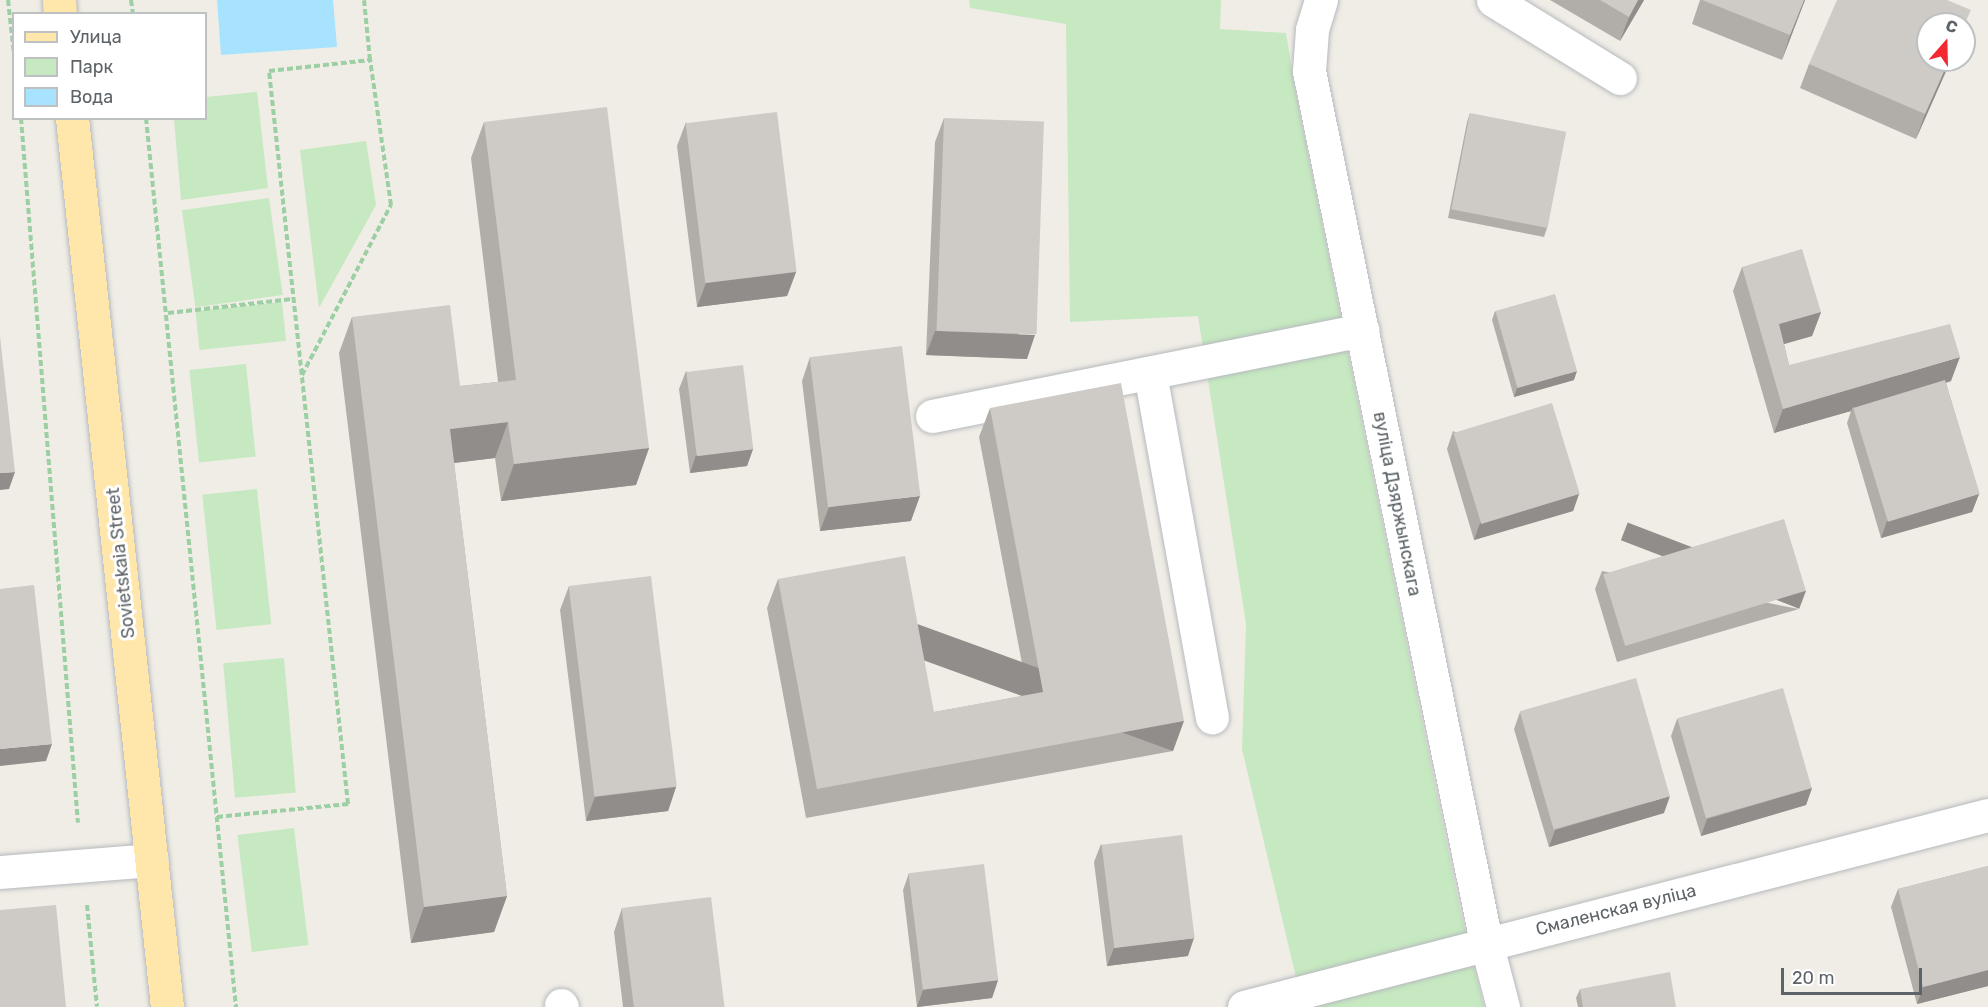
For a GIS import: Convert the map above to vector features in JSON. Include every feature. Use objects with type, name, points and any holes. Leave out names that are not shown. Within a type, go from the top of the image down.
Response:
[{"type":"main road","name":"Sovietskaia Street","points":[[72,120],[167,1007]]},
{"type":"street","name":"вуліца Дзяржынскага","points":[[1321,0],[1312,30],[1309,71],[1486,942],[1503,1007]]},
{"type":"street","points":[[1493,0],[1620,78]]},
{"type":"street","points":[[932,416],[1362,330]]},
{"type":"street","points":[[1150,373],[1212,717]]},
{"type":"street","name":"Смаленская вуліца","points":[[1244,1007],[1486,942],[1988,815]]},
{"type":"street","points":[[0,872],[152,860]]},
{"type":"path","points":[[8,0],[12,36]]},
{"type":"path","points":[[302,375],[391,206],[370,60],[364,0]]},
{"type":"path","points":[[217,817],[348,804],[269,71],[370,60]]},
{"type":"path","points":[[21,120],[97,1007]]},
{"type":"path","points":[[146,120],[168,313],[236,1007]]},
{"type":"path","points":[[168,313],[292,299]]},
{"type":"green space","points":[[969,0],[1221,0],[1220,29],[1286,33],[1297,100],[1461,914],[1484,1007],[1303,1007],[1242,749],[1246,624],[1198,316],[1070,322],[1066,24],[970,8]]},
{"type":"green space","points":[[257,92],[268,188],[181,200],[174,120],[207,120],[207,97]]},
{"type":"green space","points":[[366,141],[376,205],[319,308],[300,150]]},
{"type":"green space","points":[[269,198],[283,295],[195,307],[182,210]]},
{"type":"green space","points":[[282,302],[286,341],[200,350],[195,311]]},
{"type":"green space","points":[[246,364],[256,456],[199,462],[189,370]]},
{"type":"green space","points":[[257,489],[271,624],[217,630],[202,495]]},
{"type":"green space","points":[[284,658],[296,792],[235,798],[223,663]]},
{"type":"green space","points":[[294,828],[308,945],[252,952],[237,835]]},
{"type":"water","points":[[217,0],[333,0],[337,47],[221,55]]},
{"type":"building","points":[[1600,0],[1638,0],[1629,17]]},
{"type":"building","points":[[1702,0],[1804,0],[1790,35]]},
{"type":"building","points":[[1837,0],[1947,0],[1971,10],[1970,12],[1916,12],[1916,72],[1944,72],[1925,114],[1809,64]]},
{"type":"building","points":[[607,107],[649,448],[514,464],[508,422],[450,429],[507,896],[424,907],[352,317],[450,305],[460,386],[516,380],[484,122]]},
{"type":"building","points":[[777,112],[797,272],[705,283],[686,123]]},
{"type":"building","points":[[1470,113],[1566,132],[1548,228],[1451,209]]},
{"type":"building","points":[[944,118],[1044,121],[1037,334],[937,331]]},
{"type":"building","points":[[1802,249],[1821,312],[1779,324],[1789,365],[1950,324],[1960,357],[1783,409],[1742,267]]},
{"type":"building","points":[[1555,294],[1577,371],[1517,388],[1495,311]]},
{"type":"building","points":[[0,336],[15,472],[0,473]]},
{"type":"building","points":[[902,346],[920,496],[828,507],[810,357]]},
{"type":"building","points":[[743,365],[753,449],[697,456],[686,372]]},
{"type":"building","points":[[1945,380],[1980,494],[1888,522],[1853,408]]},
{"type":"building","points":[[1121,383],[1184,721],[817,789],[778,579],[905,556],[934,712],[1043,692],[990,408]]},
{"type":"building","points":[[1552,403],[1580,494],[1481,524],[1454,433]]},
{"type":"building","points":[[1784,519],[1806,591],[1625,646],[1603,574]]},
{"type":"building","points":[[651,576],[677,786],[594,797],[569,586]]},
{"type":"building","points":[[34,585],[52,744],[0,749],[0,589]]},
{"type":"building","points":[[1636,678],[1670,796],[1554,830],[1520,711]]},
{"type":"building","points":[[1783,688],[1812,788],[1706,818],[1677,718]]},
{"type":"building","points":[[1182,835],[1195,938],[1114,948],[1102,845]]},
{"type":"building","points":[[984,864],[998,980],[923,989],[909,873]]},
{"type":"building","points":[[1988,866],[1988,970],[1923,987],[1898,889]]},
{"type":"building","points":[[711,897],[725,1007],[634,1007],[622,908]]},
{"type":"building","points":[[56,905],[66,1007],[0,1007],[0,910]]},
{"type":"building","points":[[1670,972],[1676,1007],[1583,1007],[1580,989]]}]
